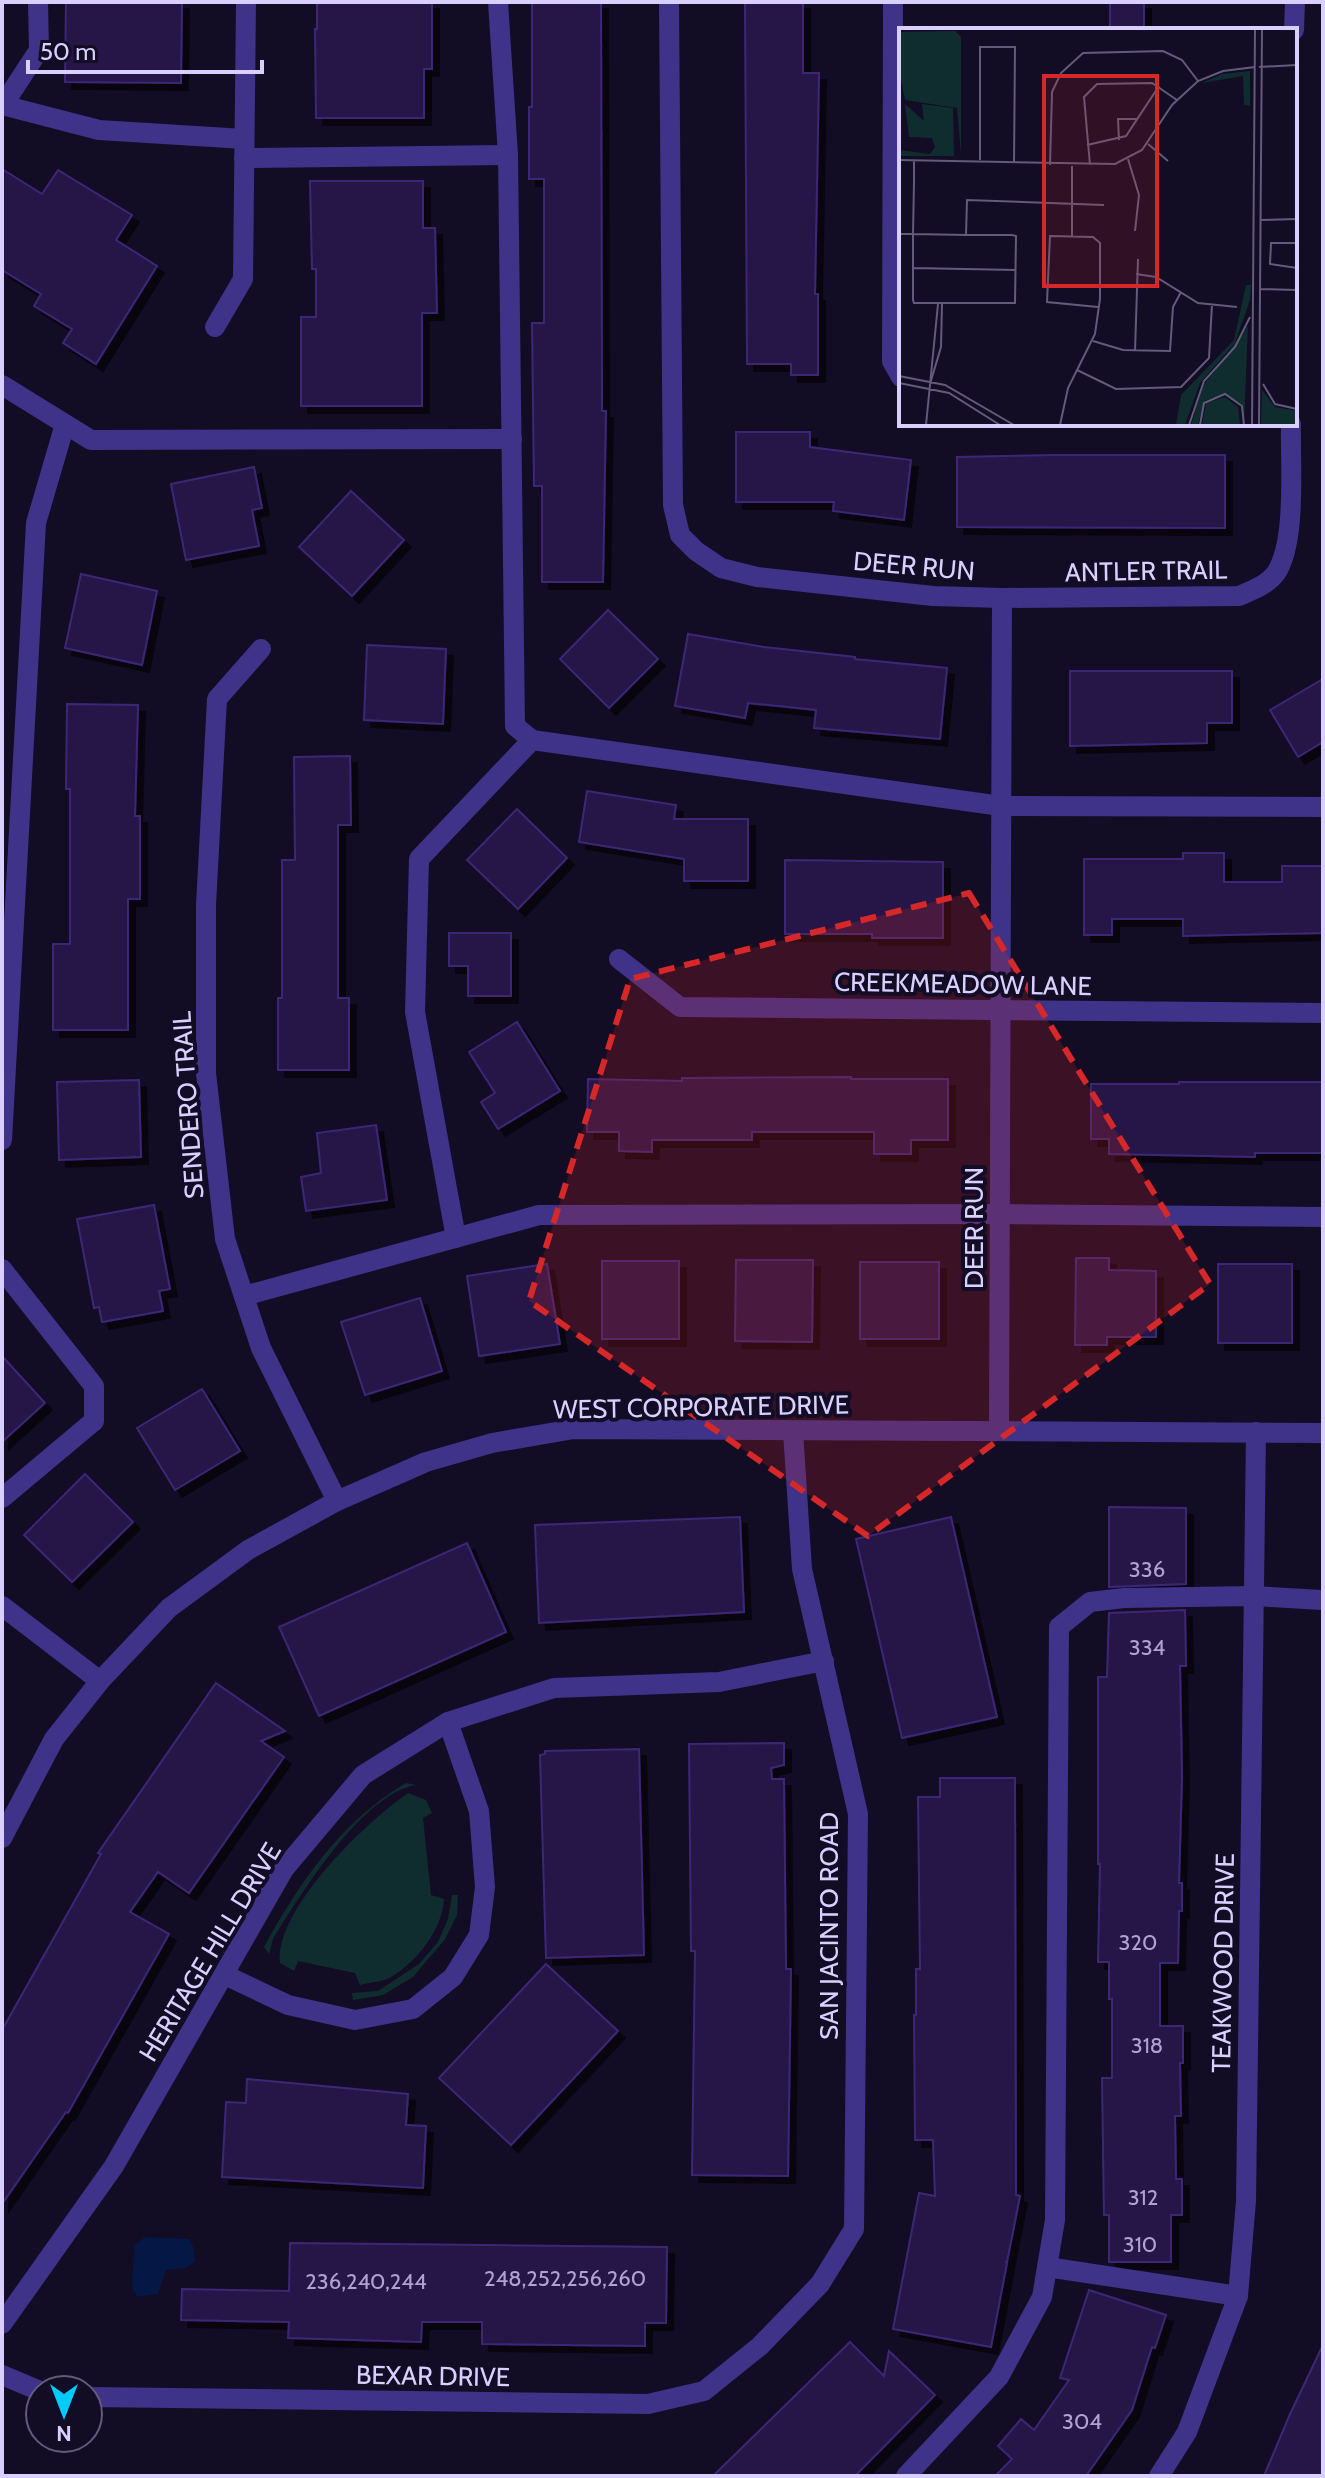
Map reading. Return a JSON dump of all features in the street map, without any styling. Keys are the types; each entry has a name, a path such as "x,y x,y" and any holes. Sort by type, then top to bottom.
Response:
{"street":[{"path":"38,2 39,50 2,105 99,130 244,149 508,155"},
{"path":"215,327 243,279 246,2"},
{"path":"498,2 508,155 515,726 532,740 1001,806 1323,807"},
{"name":"DEER RUN","path":"669,2 673,505 680,535 696,551 721,568 757,577 933,596 1002,598 999,1431"},
{"path":"893,2 892,361 899,373"},
{"path":"1294,28 1295,2"},
{"path":"2,385 91,440 512,439"},
{"path":"2,1140 36,523 65,424"},
{"name":"ANTLER TRAIL","path":"1002,598 1239,596 1261,587 1275,575 1286,554 1291,426"},
{"name":"SENDERO TRAIL","path":"261,649 217,699 206,905 206,1073 225,1239 261,1348 337,1501"},
{"path":"456,1238 415,1012 419,859 532,740"},
{"name":"CREEKMEADOW LANE","path":"619,959 680,1007 1323,1013"},
{"path":"244,1296 539,1215 1323,1217"},
{"path":"2,1269 94,1386 94,1421 2,1498"},
{"name":"WEST CORPORATE DRIVE","path":"2,1838 54,1739 100,1681 169,1608 248,1550 337,1501 426,1462 492,1443 574,1429 1323,1433"},
{"name":"SAN JACINTO ROAD","path":"760,2346 820,2284 854,2229 858,1814 802,1569 793,1431"},
{"name":"TEAKWOOD DRIVE","path":"1159,2476 1187,2432 1238,2296 1246,2201 1256,1432"},
{"path":"906,2476 999,2377 1042,2297 1055,2220 1059,1627 1090,1602 1124,1598 1253,1596 1323,1600"},
{"path":"2,1606 100,1681"},
{"name":"HERITAGE HILL DRIVE","path":"2,2324 114,2166 284,1869 363,1775 448,1722 554,1688 719,1682 824,1661"},
{"path":"225,1975 288,2005 355,2020 413,2009 453,1977 479,1935 485,1887 479,1811 448,1722"},
{"path":"1047,2267 1238,2296"},
{"name":"BEXAR DRIVE","path":"104,2397 648,2404 704,2391 760,2346"},
{"path":"2,2375 24,2384"}],"highlighted area":[{"path":"969,893 1210,1284 868,1536 529,1301 630,979"}],"green space":[{"path":"406,1783 416,1785 396,1792 375,1807 335,1848 273,1939 269,1954 264,1947 292,1899 324,1855 361,1816"},
{"path":"408,1793 426,1800 432,1813 423,1818 431,1895 444,1899 439,1921 427,1943 401,1971 380,1981 360,1985 355,1973 298,1961 294,1971 280,1963 282,1941 307,1893 347,1846"},
{"path":"452,1895 458,1895 457,1915 445,1939 413,1977 383,1995 353,2000 352,1993 378,1991 419,1964 438,1942 448,1919"}],"water":[{"path":"145,2237 189,2239 195,2262 185,2268 166,2270 158,2294 138,2297 132,2288 134,2246"}],"building":[{"path":"66,2 182,2 181,83 65,82"},
{"path":"317,2 432,2 432,69 424,69 424,118 316,118"},
{"path":"532,2 601,2 602,411 606,411 603,582 542,582 542,486 534,486 532,323 544,323 544,179 529,179"},
{"path":"745,2 803,2 803,73 819,73 815,294 818,294 818,375 791,375 791,364 747,364"},
{"path":"1110,2 1144,2 1144,28 1110,28"},
{"path":"2,169 42,194 58,170 132,215 116,240 157,266 96,364 63,343 72,329 34,306 41,294 2,270"},
{"path":"310,181 423,181 423,228 435,228 437,313 422,313 422,406 301,406 301,317 316,317"},
{"path":"736,432 810,432 810,447 911,460 904,520 833,511 834,502 736,502"},
{"path":"1225,455 1225,528 957,527 957,457"},
{"path":"254,467 262,508 252,510 259,546 186,560 171,484"},
{"path":"351,491 404,540 352,596 299,547"},
{"path":"81,574 157,591 142,665 65,648"},
{"path":"608,610 658,659 609,708 560,659"},
{"path":"688,634 855,659 947,668 940,739 814,728 816,710 748,703 745,718 675,706"},
{"path":"367,645 446,649 443,724 364,720"},
{"path":"1070,671 1232,671 1232,723 1207,723 1207,743 1070,746"},
{"path":"1323,679 1323,742 1298,757 1270,710"},
{"path":"67,704 138,705 135,816 140,816 140,899 128,899 128,1030 53,1030 53,944 70,944"},
{"path":"350,756 351,825 338,825 338,998 349,998 349,1070 278,1070 278,998 282,998 282,860 295,860 294,757"},
{"path":"587,791 676,805 674,819 748,819 748,881 684,881 684,859 579,842"},
{"path":"517,809 567,858 518,909 467,860"},
{"path":"1183,853 1224,853 1224,882 1282,882 1282,866 1323,866 1323,933 1183,936 1183,919 1112,919 1112,935 1084,935 1084,859 1183,859"},
{"path":"785,860 943,862 943,938 785,934"},
{"path":"449,933 511,933 511,996 468,996 468,966 449,966"},
{"path":"517,1022 560,1091 498,1129 481,1102 495,1093 469,1052"},
{"path":"682,1078 948,1079 948,1140 911,1140 911,1154 874,1154 874,1132 752,1132 752,1140 652,1140 652,1152 619,1151 619,1132 587,1132 588,1079 682,1081"},
{"path":"139,1080 141,1157 59,1160 57,1082"},
{"path":"1323,1082 1323,1153 1255,1153 1255,1157 1109,1154 1109,1139 1091,1139 1091,1084"},
{"path":"376,1125 387,1200 306,1211 301,1177 321,1173 317,1133"},
{"path":"154,1205 170,1289 159,1291 163,1311 102,1322 99,1307 94,1308 77,1219"},
{"path":"1076,1258 1109,1258 1109,1270 1156,1271 1156,1337 1107,1337 1107,1345 1075,1345"},
{"path":"736,1260 813,1260 812,1342 735,1341"},
{"path":"602,1261 679,1261 679,1339 602,1339"},
{"path":"860,1262 939,1262 939,1339 860,1339"},
{"path":"547,1264 560,1344 479,1356 467,1276"},
{"path":"1218,1264 1292,1264 1292,1343 1218,1343"},
{"path":"420,1298 442,1371 365,1395 341,1322"},
{"path":"2,1356 45,1403 2,1442"},
{"path":"202,1389 240,1451 175,1490 137,1428"},
{"path":"85,1474 133,1522 72,1582 24,1535"},
{"path":"1109,1507 1186,1508 1186,1584 1109,1587"},
{"path":"740,1517 744,1612 539,1623 535,1525"},
{"path":"951,1517 997,1717 902,1738 856,1539"},
{"path":"467,1543 506,1632 319,1716 279,1627"},
{"path":"1185,1610 1186,1666 1180,1666 1182,1777 1179,1883 1182,1883 1182,1911 1179,1911 1178,1963 1160,1963 1160,2026 1183,2026 1181,2116 1175,2116 1176,2179 1182,2179 1182,2215 1171,2215 1171,2262 1109,2262 1109,2215 1104,2215 1102,2078 1112,2078 1112,1999 1109,1999 1109,1962 1098,1962 1098,1677 1107,1677 1109,1613"},
{"path":"216,1683 285,1731 261,1741 284,1757 189,1893 158,1872 130,1912 169,1934 68,2113 2,2204 2,2030 101,1854 98,1853"},
{"path":"784,1743 784,1765 771,1768 772,1779 784,1779 786,1969 791,1969 788,2176 692,2175 695,1951 691,1951 689,1744"},
{"path":"639,1749 644,1955 546,1958 540,1755 545,1751"},
{"path":"940,1778 1015,1778 1016,2195 1020,2196 991,2347 893,2329 919,2193 935,2196 933,2140 915,2140 914,2015 916,1969 920,1969 918,1797 940,1797"},
{"path":"546,1964 618,2031 511,2145 439,2078"},
{"path":"247,2079 408,2094 406,2125 426,2126 423,2188 222,2177 226,2102 246,2103"},
{"path":"290,2243 667,2247 666,2323 645,2323 645,2346 482,2344 482,2322 422,2322 421,2342 288,2338 289,2322 181,2320 182,2289 289,2291"},
{"path":"1089,2290 1166,2315 1132,2410 1086,2476 995,2476 1012,2459 998,2446 1021,2419 1034,2430 1069,2380 1060,2378"},
{"path":"850,2342 884,2376 889,2351 935,2395 855,2476 713,2476"},
{"path":"1323,2345 1323,2476 1264,2476 1290,2414"}]}
